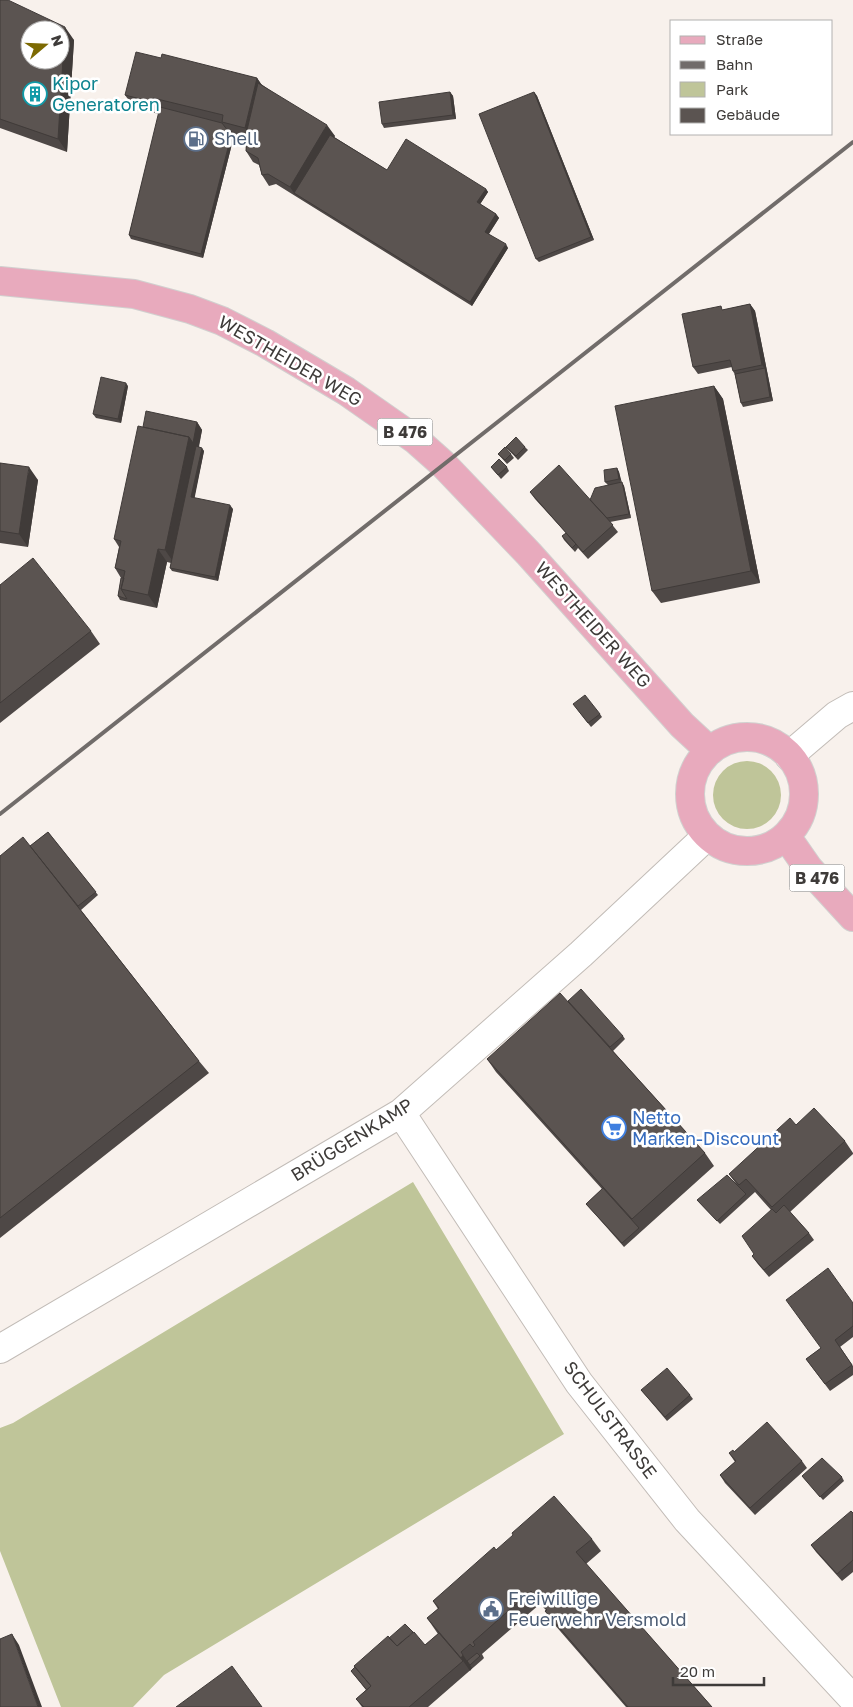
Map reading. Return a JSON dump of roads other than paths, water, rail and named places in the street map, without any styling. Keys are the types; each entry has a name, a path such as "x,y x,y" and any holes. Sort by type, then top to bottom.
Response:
{"main road":[{"name":"WESTHEIDER WEG","path":"0,281 134,294 190,309 222,321 265,343 374,409 416,440 443,464 529,554 682,725 709,750"},
{"path":"742,737 759,738 776,744 790,756 798,768 803,782 804,797 802,812 786,836 771,846 755,851 738,851 721,846 707,836 695,820 690,802 690,783 697,765 709,750 724,741 742,737"},
{"name":"B 476","path":"786,836 809,869 853,917"}],"street":[{"path":"790,756 837,715 853,706"},
{"name":"BRÜGGENKAMP","path":"0,1349 401,1113 581,954 707,836"},
{"name":"SCHULSTRASSE","path":"401,1113 579,1383 687,1520 853,1700"}],"railway":[{"path":"0,814 853,142"}],"place":[{"name":"Kipor Generatoren","path":"35,94"},
{"name":"Shell","path":"196,139"},
{"name":"Netto Marken-Discount","path":"614,1128"},
{"name":"Freiwillige Feuerwehr Versmold","path":"491,1609"}]}
